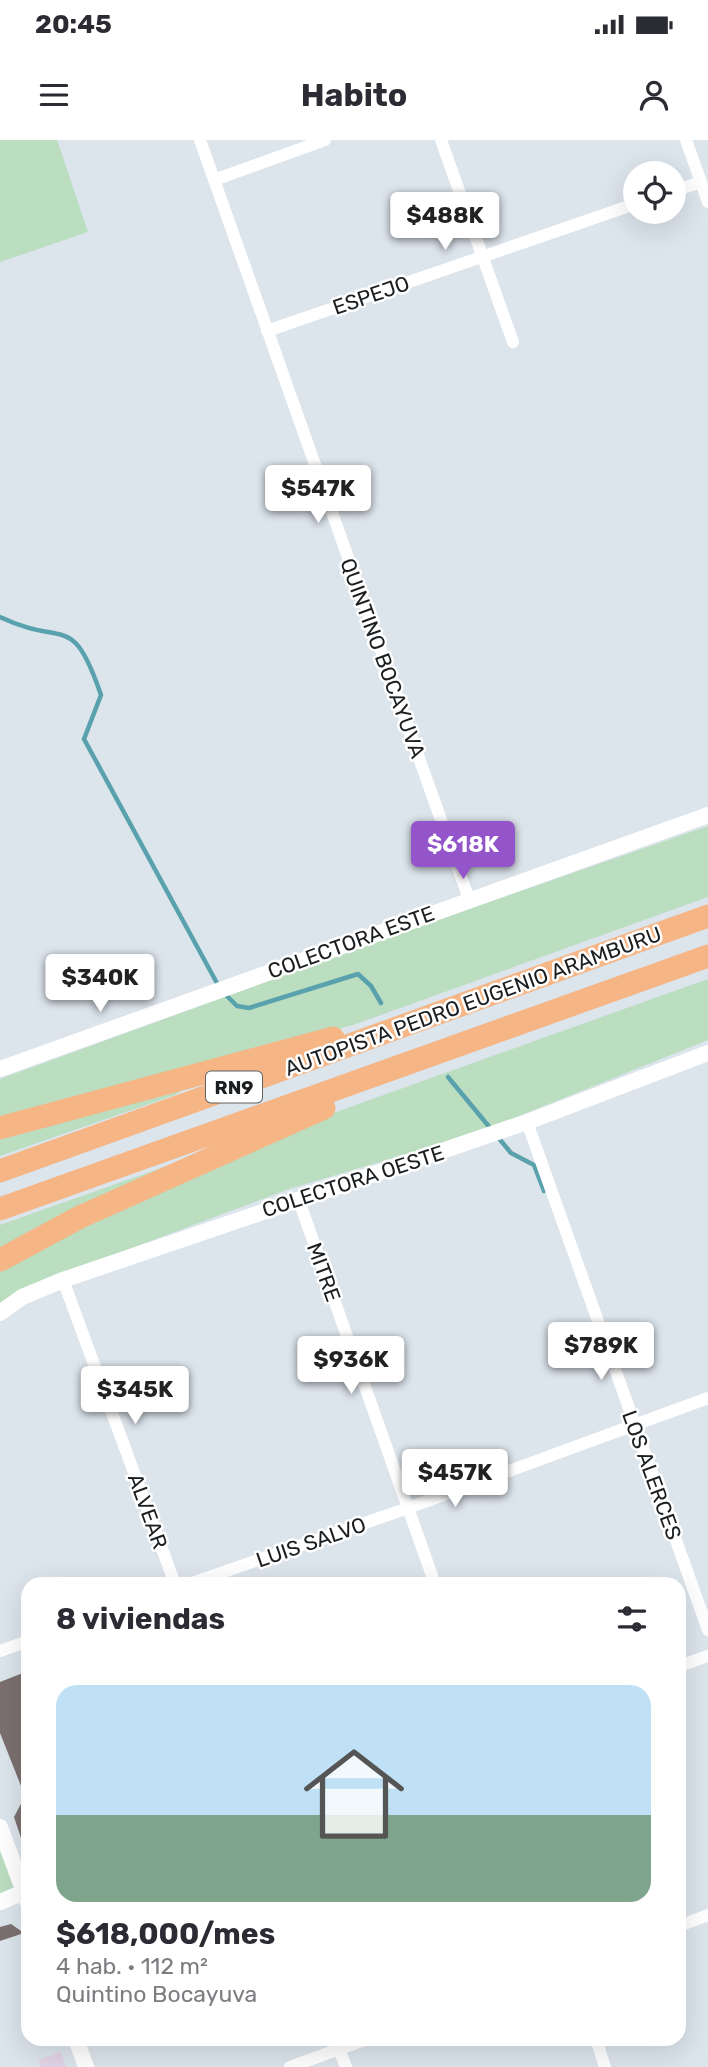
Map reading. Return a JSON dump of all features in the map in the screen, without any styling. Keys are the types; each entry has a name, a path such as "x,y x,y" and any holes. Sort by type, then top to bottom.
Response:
{"highway":[{"name":"AUTOPISTA PEDRO EUGENIO ARAMBURU","path":"0,1171 708,915"},
{"name":"AUTOPISTA PEDRO EUGENIO ARAMBURU","path":"0,1209 708,956"},
{"path":"0,1128 469,1003"},
{"path":"0,1260 112,1203 467,1042"}],"street":[{"name":"QUINTINO BOCAYUVA","path":"200,140 469,899"},
{"path":"214,180 325,140"},
{"path":"441,140 513,342"},
{"path":"686,140 708,202"},
{"path":"686,187 701,182"},
{"name":"ESPEJO","path":"267,331 623,208"},
{"name":"COLECTORA ESTE","path":"0,1069 708,815"},
{"name":"COLECTORA OESTE","path":"0,1313 22,1297 63,1280 298,1198 508,1129 708,1053"},
{"name":"LOS ALERCES","path":"527,1122 708,1630"},
{"name":"MITRE","path":"298,1198 433,1577"},
{"name":"ALVEAR","path":"63,1280 172,1577"},
{"name":"LUIS SALVO","path":"209,1577 408,1508 708,1398"},
{"path":"0,1651 21,1644"},
{"path":"686,1664 708,1656"},
{"path":"0,1827 21,1880"},
{"path":"0,1902 21,1897"},
{"path":"686,1923 708,1915"},
{"path":"78,2046 86,2067"},
{"path":"290,2067 333,2046"},
{"path":"338,2046 346,2067"},
{"path":"598,2046 605,2067"}],"shaded area":[{"path":"61,2052 66,2067 41,2067 38,2060"}],"green space":[{"path":"0,140 57,140 88,232 0,262"},
{"path":"708,826 708,897 353,1025 0,1117 0,1079 386,938"},
{"path":"708,979 708,1040 477,1133 289,1189 28,1287 0,1303 0,1265 311,1121"},
{"path":"198,1080 175,1095 0,1156 0,1134"},
{"path":"212,1150 0,1247 0,1225"},
{"path":"0,1849 16,1893 0,1898"}],"building":[{"path":"21,1674 21,1786 0,1733 0,1682"},
{"path":"21,1804 21,1838 14,1817"},
{"path":"11,1924 21,1931 21,1934 0,1941 0,1927"}],"waterway":[{"path":"0,617 22,626 64,636 82,651 101,695 84,739 218,985"},
{"path":"223,992 237,1006 249,1008 358,974 371,986 381,1003"},
{"path":"448,1077 491,1129"},
{"path":"497,1136 511,1153 534,1165 544,1191"}]}
